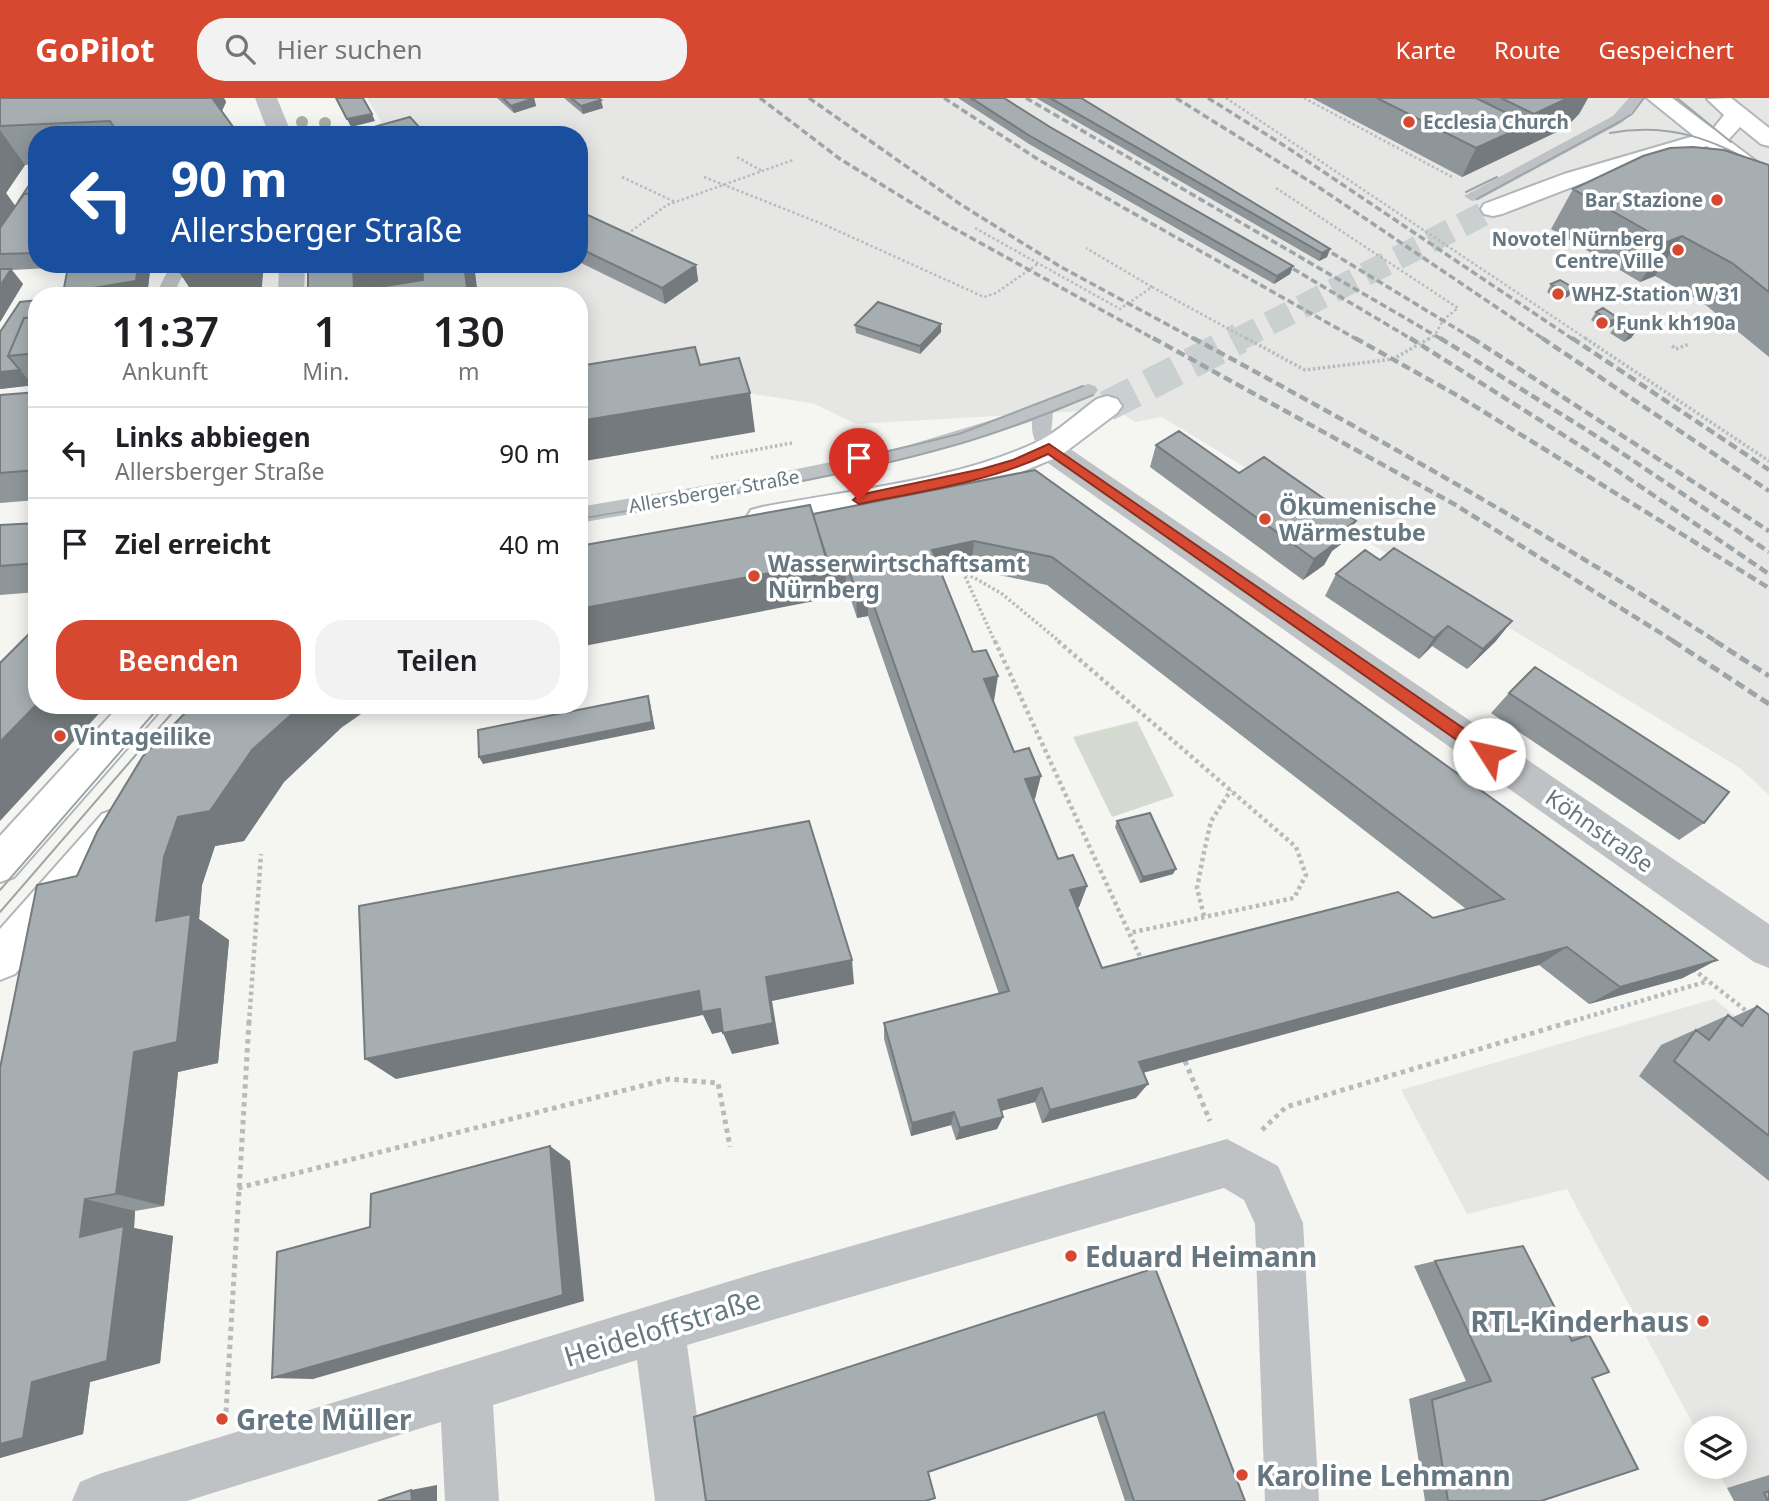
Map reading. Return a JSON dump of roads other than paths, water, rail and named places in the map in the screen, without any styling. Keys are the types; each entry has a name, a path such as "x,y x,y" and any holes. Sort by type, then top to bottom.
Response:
{"main road":[{"path":"1658,98 1769,182"},
{"path":"1717,98 1769,139"},
{"path":"1493,209 1572,179 1710,138 1727,129 1736,113"},
{"name":"Allersberger Straße","path":"740,522 957,480 1018,463 1049,449 1097,398"},
{"path":"0,864 135,714"},
{"path":"0,960 136,802"}],"street":[{"path":"267,98 278,126"},
{"name":"Köhnstraße","path":"1049,449 1769,948"},
{"name":"Heideloffstraße","path":"99,1501 760,1297 1227,1163 1261,1183 1279,1223 1292,1501"},
{"path":"659,1328 682,1501"},
{"path":"466,1388 472,1501"}],"lane":[{"path":"1472,196 1618,119 1637,98"},
{"path":"168,287 174,274 179,273"},
{"name":"Allersberger Straße","path":"588,513 853,465 992,430 1043,410 1097,398"},
{"path":"1043,410 1041,433 1049,449"}],"tunnel":[{"path":"1237,340 1493,209"},
{"path":"1107,406 1240,338"}],"tram line":[{"path":"1477,199 1619,122 1632,114 1644,98"},
{"path":"1677,98 1731,142"},
{"path":"1610,133 1652,130 1690,136 1727,149 1764,169"},
{"path":"1466,192 1497,177"},
{"path":"860,458 959,434 1083,386"},
{"path":"588,517 775,486 873,466 985,436 1093,395"},
{"path":"0,890 153,714"},
{"path":"0,912 171,714"}],"railway":[{"path":"760,98 840,159 946,224 1156,340"},
{"path":"809,98 960,204 1061,267 1196,340"},
{"path":"944,98 1039,160 1358,340"},
{"path":"1026,98 1443,340"},
{"path":"1176,98 1314,184 1545,340"},
{"path":"1208,98 1288,148 1574,340"},
{"path":"1314,242 1475,340"},
{"path":"1275,258 1413,340"},
{"path":"1153,338 1454,504 1675,642"},
{"path":"1193,338 1458,485 1717,642"},
{"path":"1355,338 1460,397 1769,588"},
{"path":"1410,338 1587,450 1769,574"},
{"path":"1440,338 1604,441 1769,552"},
{"path":"1472,338 1769,531"},
{"path":"1542,338 1769,491"},
{"path":"1572,338 1769,470"},
{"path":"1673,641 1769,704"},
{"path":"1715,641 1769,676"}],"place":[{"name":"Ecclesia Church","path":"1409,122"},
{"name":"Bar Stazione","path":"1717,200"},
{"name":"Novotel Nürnberg Centre Ville","path":"1678,250"},
{"name":"WHZ-Station W 31","path":"1558,294"},
{"name":"Funk kh190a","path":"1602,323"},
{"name":"Ökumenische Wärmestube","path":"1265,519"},
{"name":"Wasserwirtschaftsamt Nürnberg","path":"754,576"},
{"name":"Vintageilike","path":"60,736"},
{"name":"Eduard Heimann","path":"1071,1256"},
{"name":"RTL-Kinderhaus","path":"1703,1321"},
{"name":"Grete Müller","path":"222,1419"},
{"name":"Karoline Lehmann","path":"1242,1475"}]}
